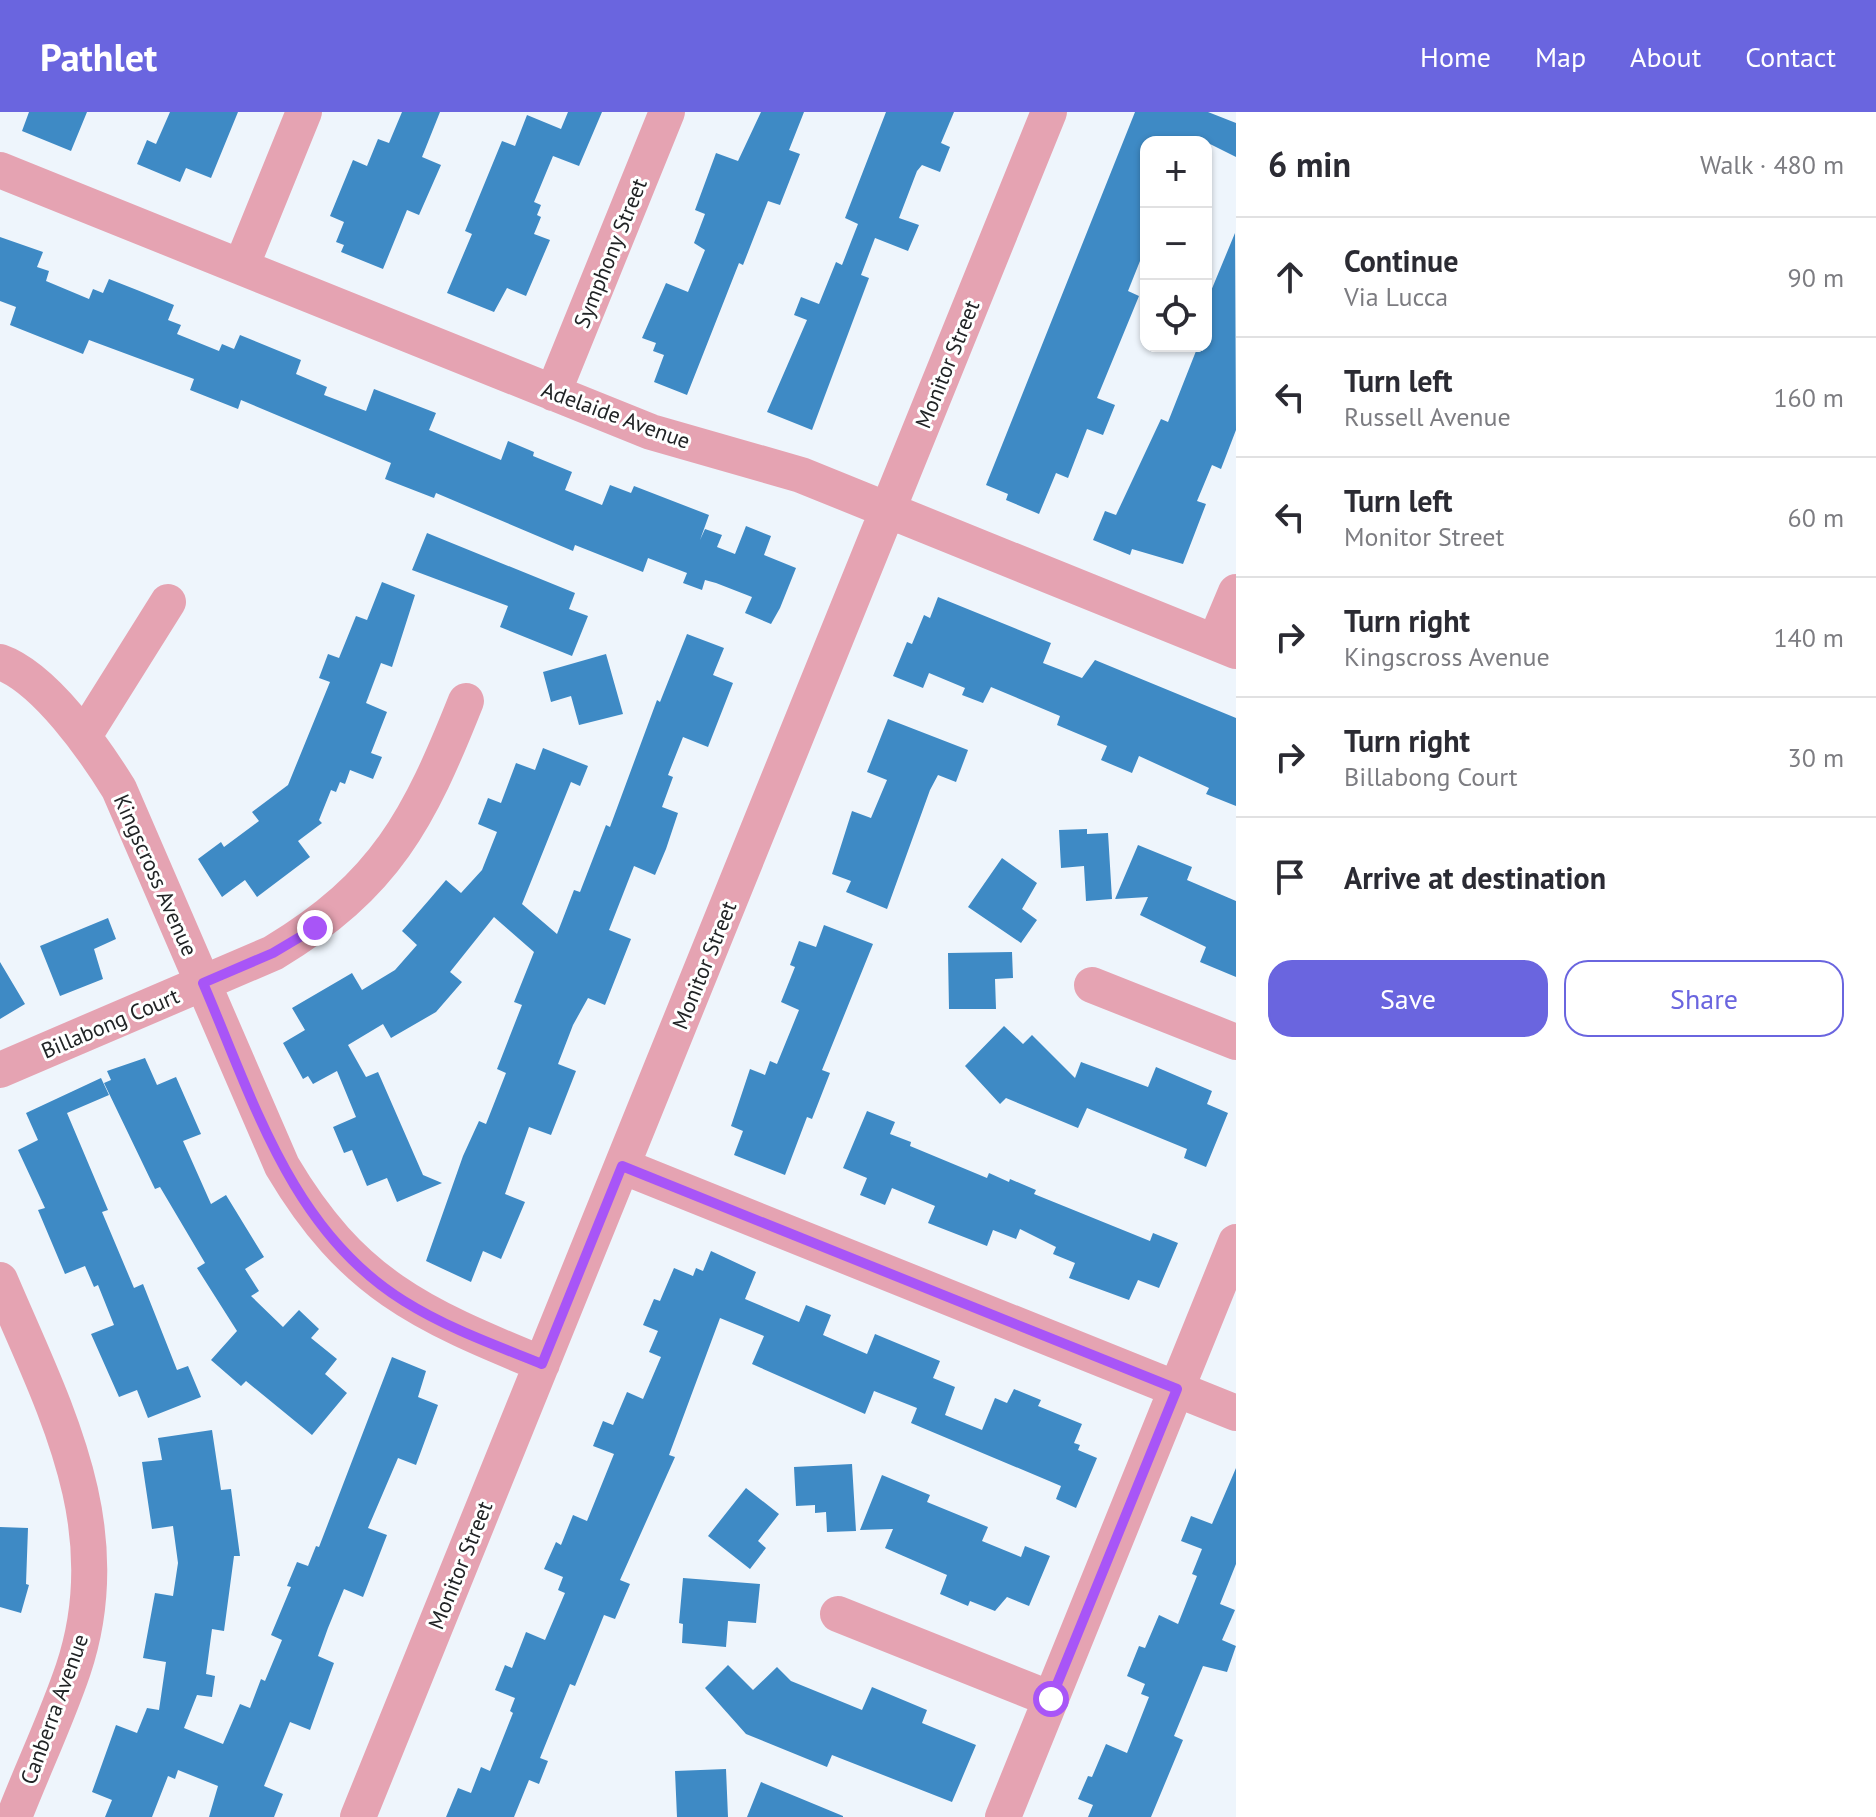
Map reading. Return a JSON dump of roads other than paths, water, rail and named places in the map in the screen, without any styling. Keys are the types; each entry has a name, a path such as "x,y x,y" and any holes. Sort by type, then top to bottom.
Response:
{"street":[{"path":"241,267 304,112"},
{"name":"Symphony Street","path":"553,393 667,112"},
{"name":"Monitor Street","path":"358,1817 1049,112"},
{"name":"Adelaide Avenue","path":"0,170 651,432 801,475 1226,647"},
{"path":"1226,647 1236,592"},
{"path":"84,736 168,602"},
{"name":"Kingscross Avenue","path":"0,662 44,695 84,736 119,789 282,1166 307,1208 337,1245 402,1300 445,1324 542,1364"},
{"name":"Billabong Court","path":"0,1070 273,953 315,928 377,870 413,822 466,701"},
{"path":"1092,985 1236,1042"},
{"path":"622,1166 1236,1413"},
{"path":"1003,1817 1236,1242"},
{"name":"Canberra Avenue","path":"0,1280 69,1442 82,1489 89,1545 85,1621 73,1668 14,1817"},
{"path":"838,1614 1051,1699"}]}
